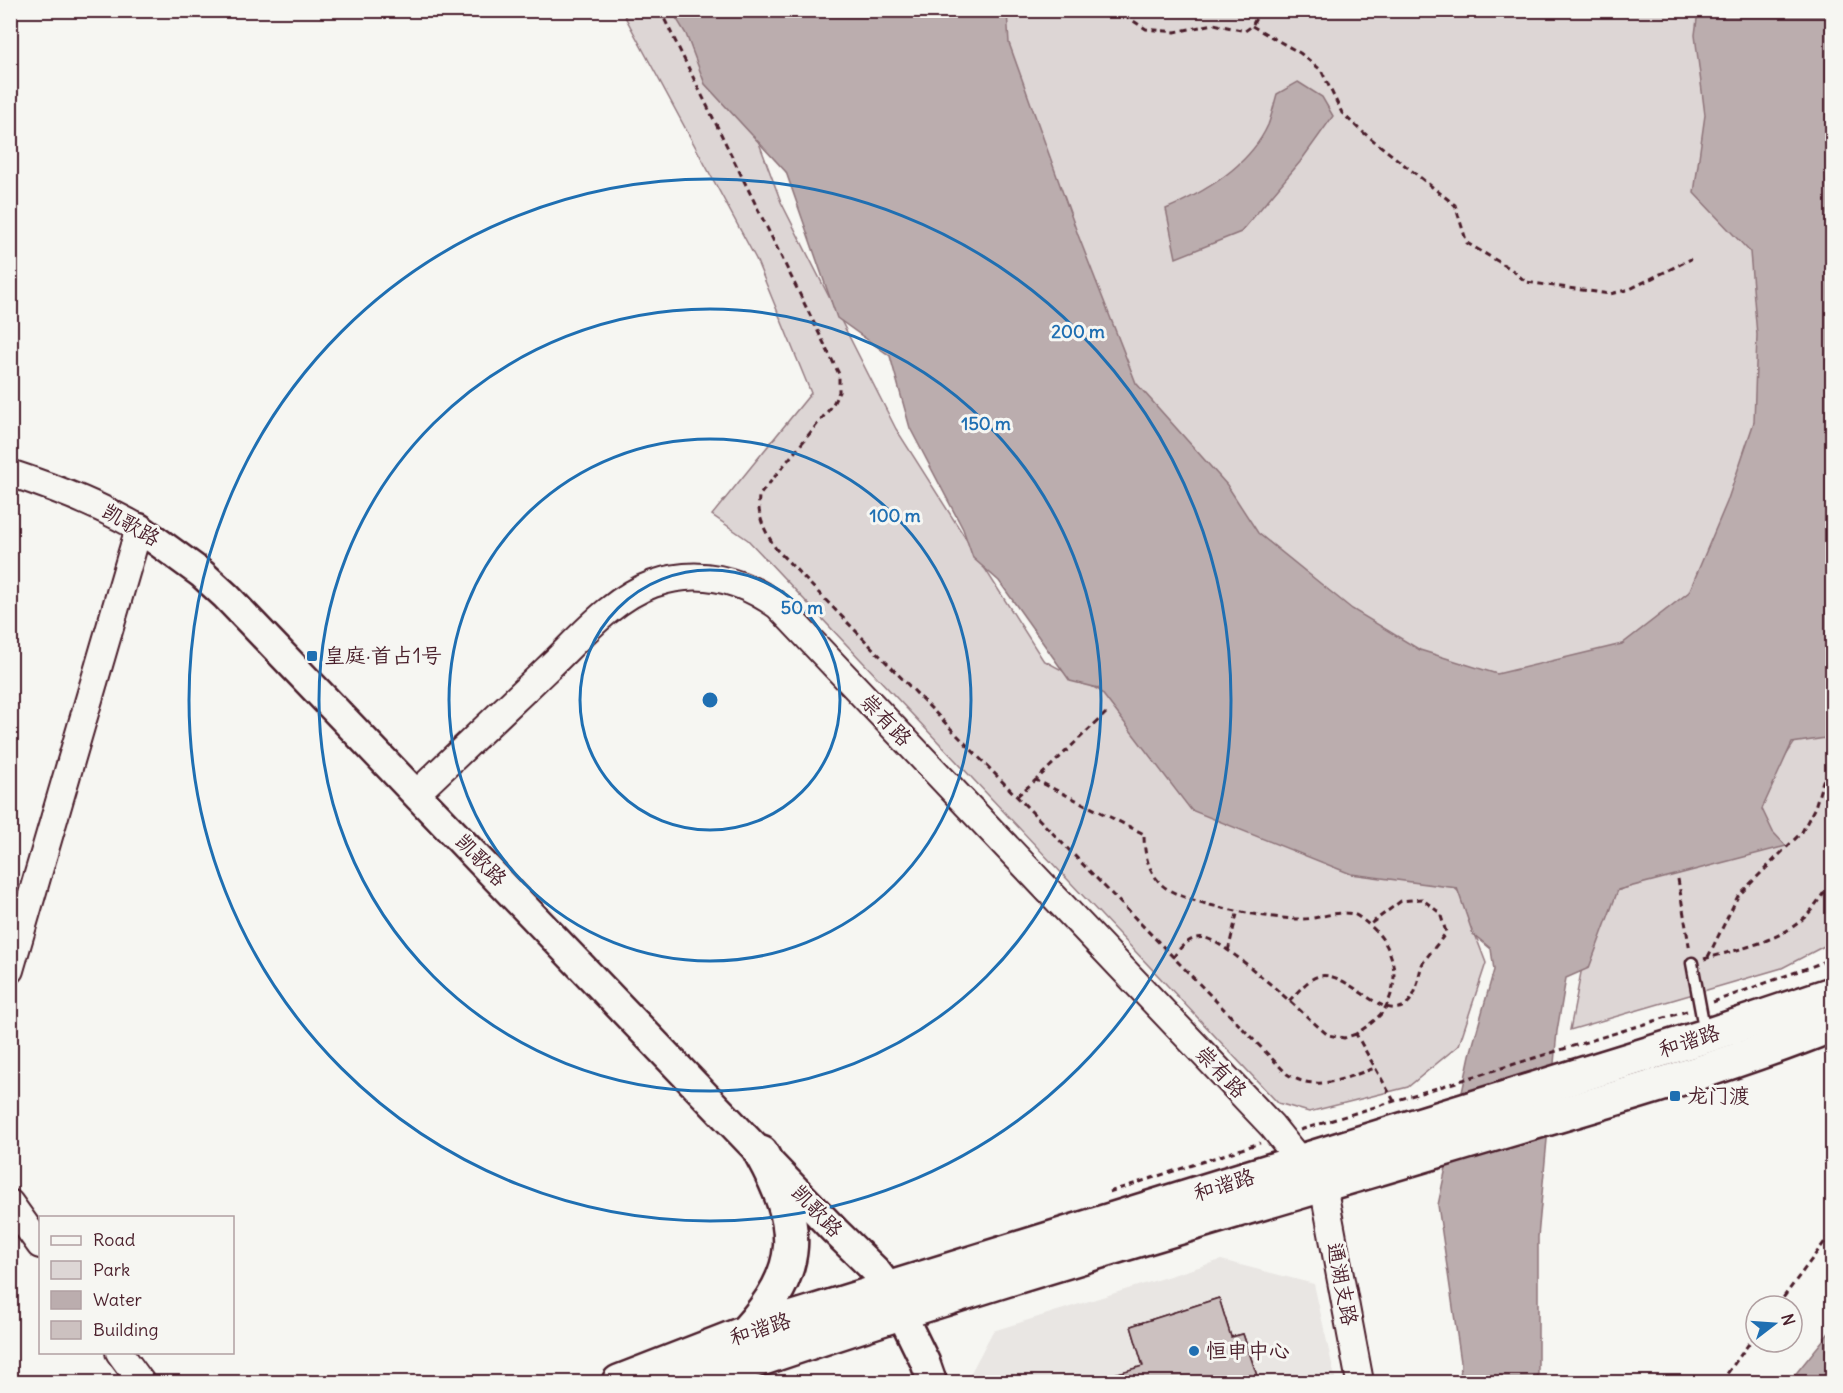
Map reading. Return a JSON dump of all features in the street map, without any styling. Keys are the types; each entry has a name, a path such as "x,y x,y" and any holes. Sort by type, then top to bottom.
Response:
{"main road":[{"name":"凯歌路","path":"139,528 202,574 226,596 875,1270 894,1300 925,1362 932,1383"},
{"name":"和谐路","path":"694,1383 894,1300 1290,1149 1428,1121 1706,1036 1833,994"},
{"name":"和谐路","path":"619,1383 641,1371 745,1334 894,1300 1329,1183 1554,1116 1772,1047 1833,1025"},
{"path":"745,1334 772,1300 781,1284 791,1254 789,1214 761,1153"},
{"name":"凯歌路","path":"894,1300 914,1383"}],"street":[{"name":"凯歌路","path":"10,473 70,494 139,528"},
{"path":"10,970 139,528"},
{"name":"崇有路","path":"417,793 588,630 629,597 652,585 676,579 719,578 738,583 758,592 778,606 1290,1149"},
{"name":"通湖支路","path":"1329,1183 1360,1383"},
{"path":"10,1203 39,1244"},
{"path":"120,1354 141,1383"}],"lane":[{"path":"1692,963 1706,1036"}],"path":[{"path":"660,10 839,374 839,392 832,406 759,496 758,513 765,531 777,549 1264,1052 1301,1083 1317,1084 1375,1068"},
{"path":"1116,10 1146,29 1175,32 1214,24 1245,31 1252,26 1260,10"},
{"path":"1252,26 1300,53 1321,70 1342,113 1455,205 1467,243 1511,269 1526,282 1610,294 1630,289 1691,259"},
{"path":"1017,796 1106,713"},
{"path":"1708,958 1738,896 1802,832 1815,807 1822,781 1833,769"},
{"path":"1036,780 1144,834 1144,849 1149,869 1163,885 1182,898 1238,910 1304,919 1330,914 1354,914 1382,935 1392,953 1391,992 1385,1005 1372,1022 1356,1034 1344,1038 1328,1035 1228,951 1205,938 1191,939 1179,949 1173,958"},
{"path":"1678,879 1692,963 1790,930 1807,915 1833,883"},
{"path":"1289,1001 1313,978 1324,975 1343,981 1365,996 1392,1008 1403,1006 1413,996 1423,963 1437,949 1446,932 1440,913 1422,899 1401,901 1369,925"},
{"path":"1228,951 1238,910"},
{"path":"1356,1034 1394,1101"},
{"path":"1102,1195 1290,1149 1394,1101 1568,1047"},
{"path":"1786,1294 1833,1232"},
{"path":"1721,1383 1744,1351"}],"shaded area":[{"path":"1221,1260 1314,1284 1336,1382 966,1382 993,1331"}],"green space":[{"path":"622,11 710,11 781,202 896,429 1043,660 1435,872 1459,892 1486,963 1459,1045 1408,1087 1309,1112 1278,1103 748,540 712,515 811,393 756,259"},
{"path":"961,11 1734,11 1800,365 1745,586 1526,706 1239,580 1036,267"},
{"path":"1832,718 1832,942 1782,968 1570,1030 1595,899 1722,853 1802,731"}],"water":[{"path":"672,11 1007,11 1009,43 1078,235 1136,383 1227,485 1258,533 1352,609 1420,650 1497,674 1622,644 1689,592 1727,502 1754,422 1757,335 1750,252 1694,193 1705,115 1695,35 1698,11 1832,11 1832,737 1792,743 1762,809 1773,832 1786,846 1618,890 1589,968 1566,978 1557,1031 1538,1237 1538,1382 1460,1382 1461,1362 1438,1205 1470,1055 1494,970 1491,949 1473,934 1457,888 1351,874 1191,810 1098,688 1070,681 999,581 973,558 963,529 910,428 890,356 837,318 786,172 705,84 686,34"},
{"path":"1298,82 1322,97 1333,116 1300,162 1241,232 1176,258 1166,209 1211,185 1238,165 1250,153 1268,125 1277,94"},
{"path":"1832,1329 1832,1382 1789,1382"}],"building":[{"name":"恒申中心","path":"1219,1298 1231,1337 1243,1334 1259,1382 1106,1382 1104,1377 1143,1366 1131,1326"},
{"name":"恒申中心","path":"1219,1298 1231,1337 1243,1334 1259,1382 1106,1382 1104,1377 1143,1366 1131,1326"}],"place":[{"name":"皇庭·首占1号","path":"312,656"},
{"name":"龙门渡","path":"1675,1096"},
{"name":"恒申中心","path":"1194,1351"}]}
